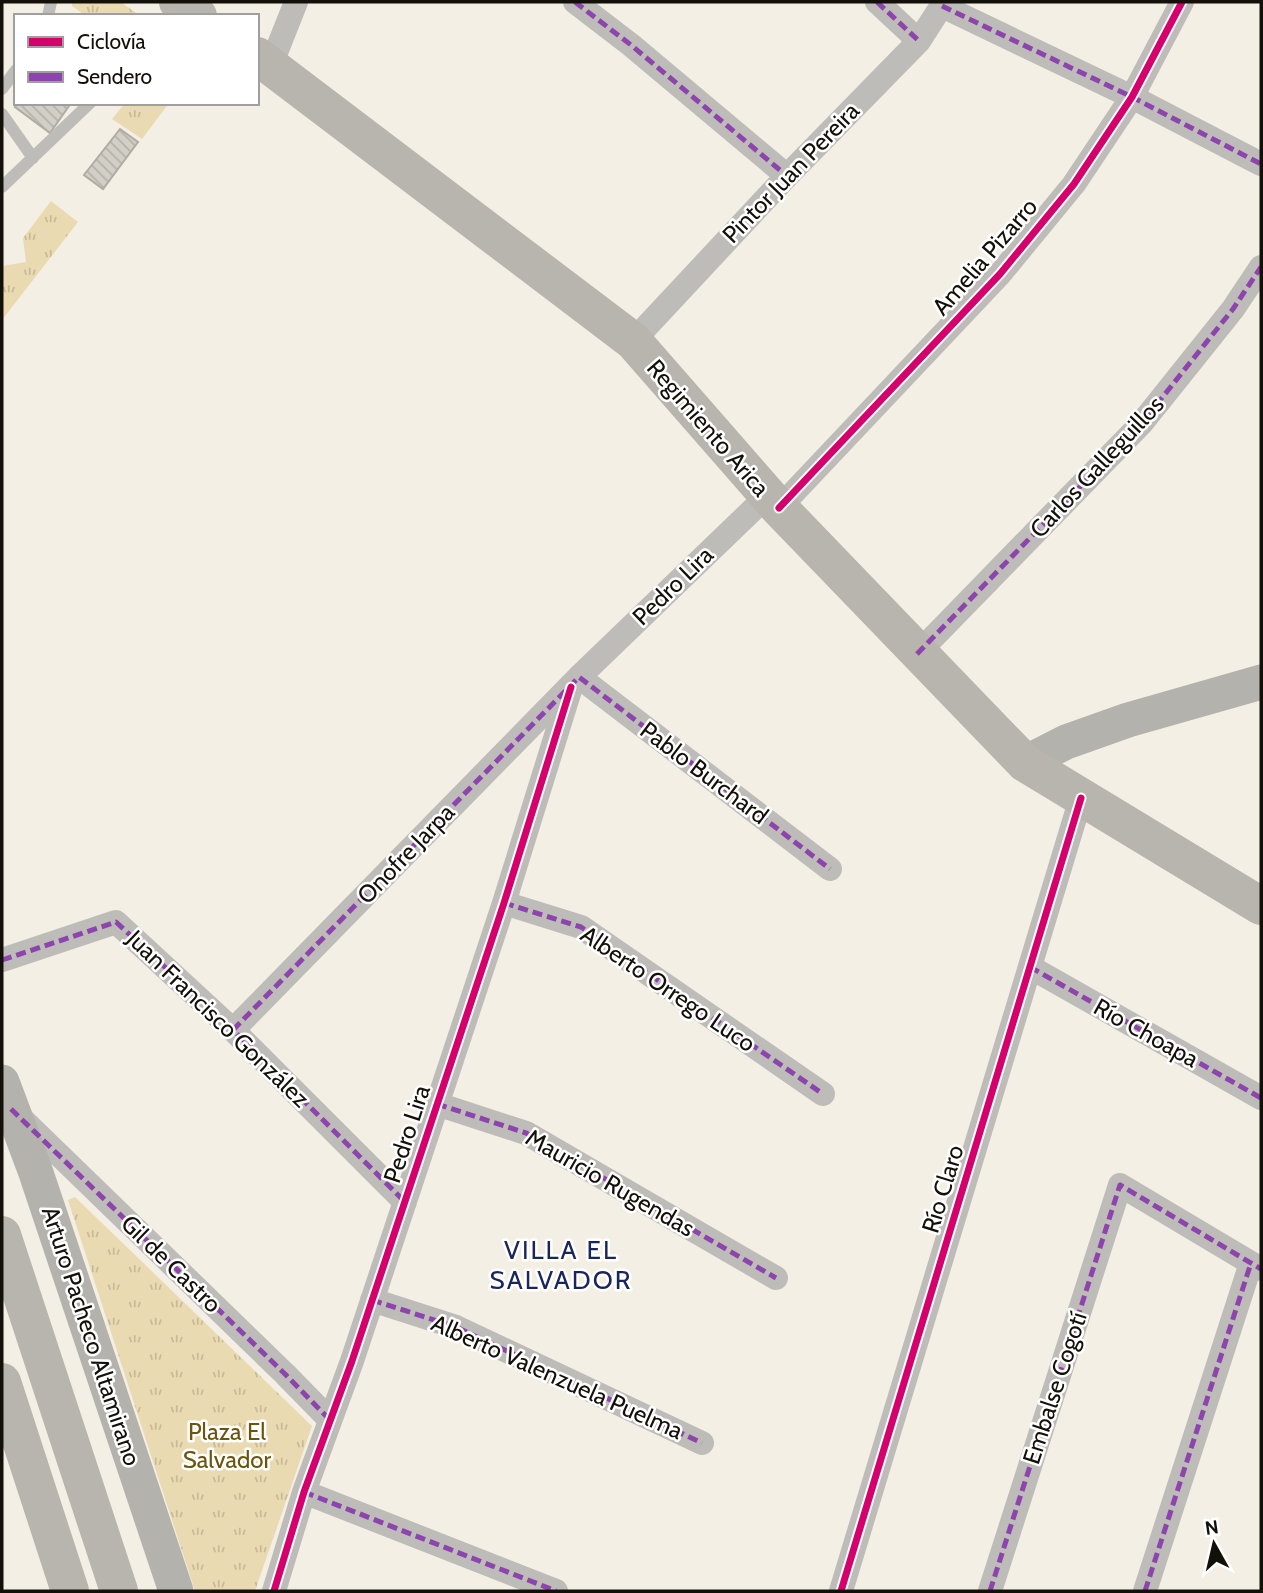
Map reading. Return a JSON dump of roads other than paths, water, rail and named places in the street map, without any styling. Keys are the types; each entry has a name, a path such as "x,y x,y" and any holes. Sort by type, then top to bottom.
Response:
{"main road":[{"name":"Regimiento Arica","path":"262,58 633,341 773,502 1025,763 1261,906"},
{"path":"3,1235 119,1591"},
{"path":"2,1382 70,1591"}],"street":[{"path":"262,58 296,2"},
{"path":"575,2 631,45 787,176"},
{"path":"877,2 919,41"},
{"name":"Amelia Pizarro","path":"773,502 1024,245 1074,184 1132,97 1182,2"},
{"path":"943,4 1261,164"},
{"name":"Pintor Juan Pereira","path":"633,341 787,176 919,41 943,4"},
{"name":"Carlos Galleguillos","path":"917,654 1141,424 1233,309 1261,267"},
{"name":"Pedro Lira","path":"274,1591 304,1492 352,1361 575,682 773,502"},
{"name":"Pablo Burchard","path":"575,682 830,869"},
{"name":"Onofre Jarpa","path":"233,1030 575,682"},
{"path":"1025,763 1066,742 1115,724 1261,682"},
{"name":"Río Claro","path":"841,1591 1082,798"},
{"name":"Alberto Orrego Luco","path":"504,903 581,927 823,1094"},
{"name":"Juan Francisco González","path":"2,960 117,922 233,1030 405,1202"},
{"name":"Río Choapa","path":"1030,967 1261,1098"},
{"name":"Gil de Castro","path":"6,1096 330,1420"},
{"name":"Arturo Pacheco Altamirano","path":"6,1096 35,1170 176,1591"},
{"name":"Mauricio Rugendas","path":"437,1104 526,1133 776,1278"},
{"name":"Embalse Cogotí","path":"990,1591 1120,1185 1256,1266"},
{"path":"1145,1591 1256,1266"},
{"name":"Alberto Valenzuela Puelma","path":"372,1300 456,1327 702,1443"},
{"path":"304,1492 556,1591"}],"lane":[{"path":"2,89 14,73"},
{"path":"2,187 88,105"},
{"path":"2,114 33,158"}],"district":[{"name":"VILLA EL SALVADOR","path":"561,1265"}],"park label":[{"name":"Plaza El Salvador","path":"227,1446"}]}
